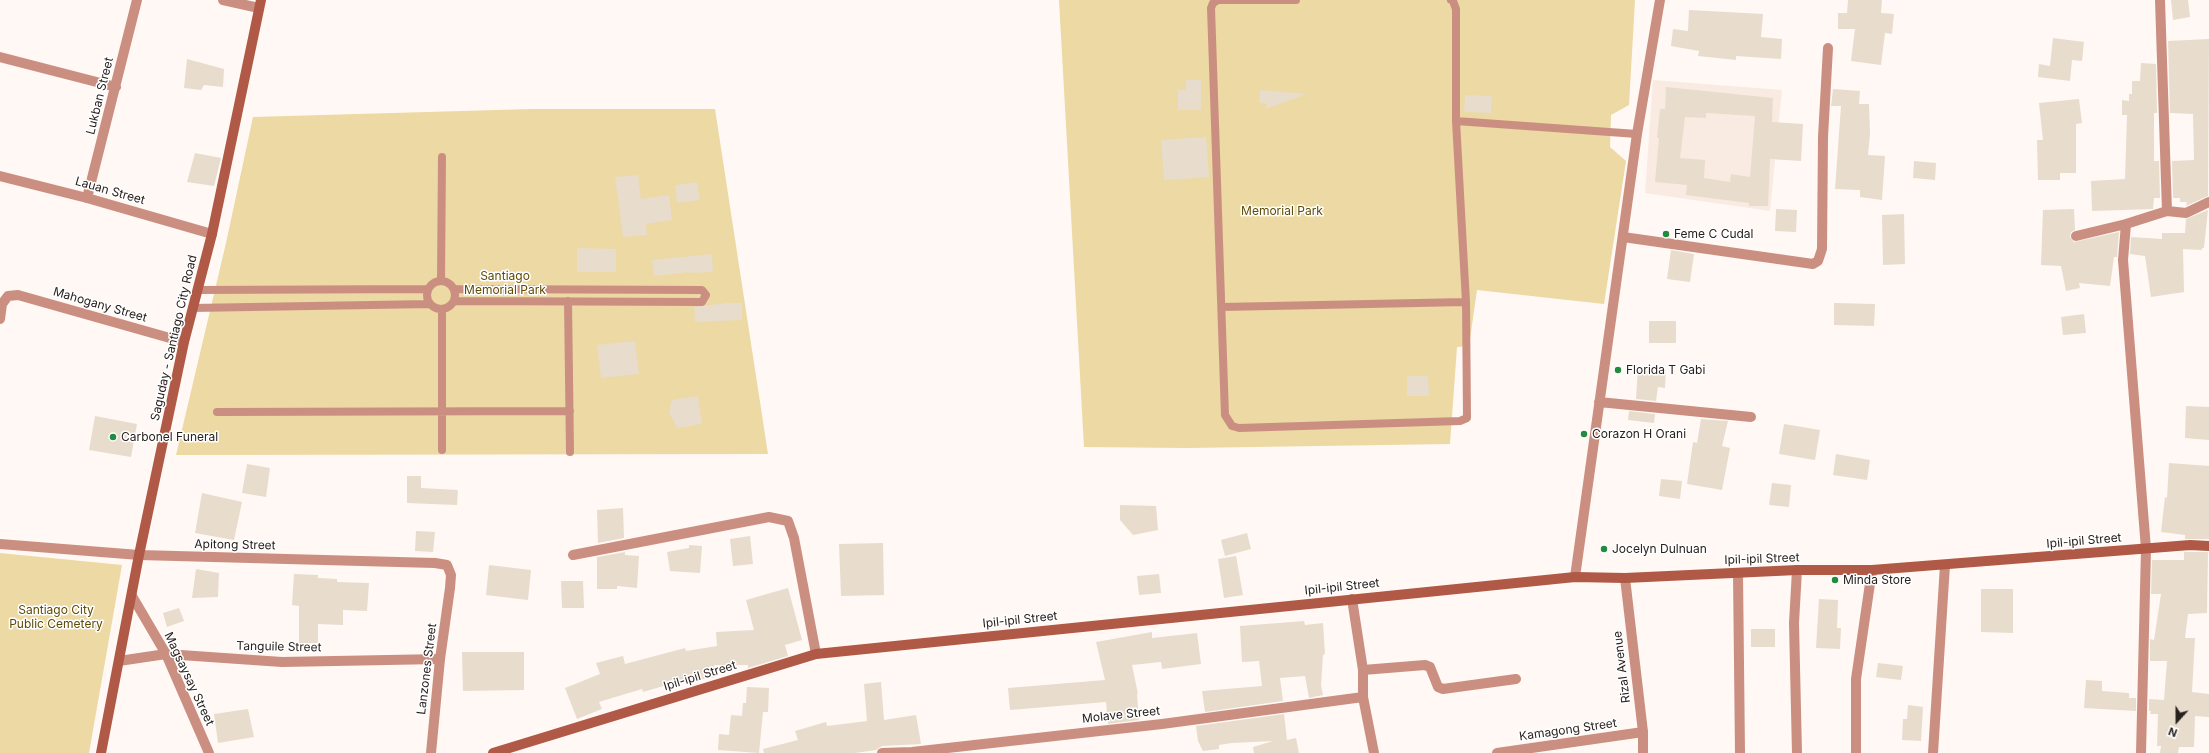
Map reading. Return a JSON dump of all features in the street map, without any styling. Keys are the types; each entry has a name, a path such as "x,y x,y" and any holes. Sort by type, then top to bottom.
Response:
{"main road":[{"name":"Saguday - Santiago City Road","path":"101,753 139,555 184,342 212,234 260,4"},
{"name":"Ipil-ipil Street","path":"493,753 816,654 1352,598 1575,578 1625,578 1797,570 1872,570 2146,549 2209,546"}],"street":[{"name":"Lukban Street","path":"87,198 137,0"},
{"path":"223,0 260,4"},
{"path":"1575,578 1637,134 1660,0"},
{"path":"2160,0 2166,211"},
{"path":"1623,237 1813,264 1818,261 1822,249 1823,137 1828,48"},
{"path":"0,57 116,87"},
{"name":"Lauan Street","path":"0,176 87,198 212,234"},
{"path":"2076,236 2126,224 2166,211 2186,213 2209,202"},
{"path":"2126,224 2123,260 2146,549 2141,753"},
{"name":"Mahogany Street","path":"0,319 2,304 8,296 18,295 184,342"},
{"path":"1599,402 1752,417"},
{"path":"573,555 769,517 788,521 794,538 816,654"},
{"name":"Apitong Street","path":"0,544 139,555 435,563 447,565 451,575 450,588"},
{"path":"1933,753 1945,565"},
{"path":"1797,570 1794,623 1797,753"},
{"path":"1856,753 1856,679 1872,570"},
{"path":"1738,573 1740,753"},
{"name":"Rizal Avenue","path":"1625,578 1643,732 1643,753"},
{"name":"Lanzones Street","path":"431,753 440,659 450,588"},
{"name":"Magsaysay Street","path":"132,596 166,654 208,753"},
{"path":"1352,598 1363,670 1363,697 1374,753"},
{"name":"Tanguile Street","path":"119,661 166,654 282,662 440,659"},
{"path":"1363,670 1425,665 1430,667 1438,687 1443,689 1516,679"},
{"name":"Molave Street","path":"882,753 912,752 1162,724 1363,697"},
{"name":"Kamagong Street","path":"1497,753 1643,732"}],"lane":[{"path":"1296,0 1218,0 1211,8 1225,415 1232,426 1239,428 1464,420 1468,412 1466,302 1456,121 1456,8 1451,0"},
{"path":"1456,121 1637,134"},
{"path":"441,281 442,157"},
{"path":"430,304 427,297 428,289 431,285 441,281 448,282 455,289 702,290 706,295 705,300 702,302 455,301"},
{"path":"198,290 428,289"},
{"path":"442,310 451,306 455,301 455,289"},
{"path":"568,301 570,452"},
{"path":"1222,307 1466,302"},
{"path":"192,308 430,304 442,310"},
{"path":"442,310 442,450"},
{"path":"217,412 570,411"}],"shaded area":[{"path":"1653,80 1782,90 1770,211 1645,193"}],"green space":[{"name":"Memorial Park","path":"1059,0 1635,0 1629,105 1611,115 1610,147 1626,161 1604,304 1477,290 1469,346 1457,347 1450,444 1188,448 1084,447"},
{"name":"Santiago Memorial Park","path":"532,109 715,109 768,454 176,455 226,243 253,117"},
{"name":"Santiago City Public Cemetery","path":"0,553 122,565 89,753 0,753"}],"building":[{"path":"1848,0 1882,0 1881,13 1894,14 1892,34 1885,33 1881,65 1851,61 1855,29 1838,29 1838,13 1847,13"},
{"path":"2171,0 2188,0 2190,17 2173,20"},
{"path":"1689,10 1763,14 1761,37 1782,39 1781,59 1736,56 1736,60 1698,56 1699,51 1671,46 1673,29 1688,31"},
{"path":"2053,38 2084,42 2082,61 2072,60 2070,81 2038,77 2039,64 2050,66"},
{"path":"2209,39 2208,196 2186,206 2187,202 2180,202 2180,198 2173,198 2172,161 2194,160 2193,114 2170,113 2168,41"},
{"path":"187,59 224,69 223,87 204,85 201,90 184,88"},
{"path":"2141,63 2156,64 2157,113 2154,113 2154,161 2159,161 2160,198 2154,198 2153,209 2092,211 2091,181 2125,179 2127,115 2122,115 2122,100 2129,101 2129,94 2132,94 2132,81 2140,81"},
{"path":"1186,80 1201,80 1201,110 1178,110 1178,90 1186,90"},
{"path":"1666,87 1773,98 1772,122 1803,124 1801,161 1770,159 1768,206 1749,206 1749,203 1686,195 1687,185 1655,182 1660,109 1665,109","holes":["1706,113 1755,116 1750,177 1731,174 1730,182 1704,178 1705,160 1680,158 1685,117 1706,118"]},
{"path":"1833,89 1860,91 1859,104 1869,104 1870,134 1868,155 1885,156 1882,200 1860,197 1860,190 1835,189 1841,106 1831,106"},
{"path":"1260,90 1307,94 1266,109 1267,104 1259,103"},
{"path":"1465,95 1492,96 1491,113 1464,112"},
{"path":"2079,99 2082,123 2076,124 2076,173 2060,173 2060,180 2038,180 2037,140 2043,140 2039,103"},
{"path":"1206,137 1209,177 1164,180 1161,140"},
{"path":"195,153 221,158 214,186 187,182"},
{"path":"1914,161 1936,163 1935,180 1913,178"},
{"path":"638,175 641,199 669,195 672,220 646,224 647,235 623,237 615,177"},
{"path":"697,182 700,200 677,203 675,185"},
{"path":"1776,209 1797,210 1796,232 1775,231"},
{"path":"2074,209 2075,230 2071,232 2070,237 2074,242 2119,232 2117,257 2114,257 2110,286 2079,283 2080,288 2066,291 2061,266 2041,265 2043,210"},
{"path":"2208,210 2204,248 2202,248 2202,250 2183,249 2184,292 2151,297 2145,256 2130,254 2131,237 2162,239 2162,233 2185,233 2186,219"},
{"path":"1904,214 1905,264 1883,265 1882,215"},
{"path":"577,248 616,249 616,272 577,272"},
{"path":"1671,250 1694,254 1690,282 1667,279"},
{"path":"712,254 713,272 689,272 654,276 652,260"},
{"path":"727,303 742,303 742,320 695,322 694,307"},
{"path":"1834,303 1875,304 1874,326 1834,325"},
{"path":"2084,314 2086,333 2063,335 2061,317"},
{"path":"1649,321 1676,321 1676,343 1649,343"},
{"path":"635,341 639,374 601,378 597,345"},
{"path":"1638,367 1666,369 1665,388 1658,387 1656,401 1636,399"},
{"path":"1407,376 1428,376 1429,396 1407,396"},
{"path":"698,396 702,424 677,428 669,412 672,400"},
{"path":"2186,406 2209,407 2209,440 2185,438"},
{"path":"1629,411 1655,414 1654,423 1628,420"},
{"name":"Carbonel Funeral","path":"95,416 137,424 131,457 89,450"},
{"path":"1701,419 1728,421 1722,446 1730,448 1722,490 1687,484 1693,442 1697,443"},
{"path":"1784,424 1820,430 1815,460 1779,454"},
{"path":"1836,454 1870,460 1867,480 1833,475"},
{"path":"2169,463 2209,466 2209,539 2185,539 2185,535 2161,532 2165,497 2167,498"},
{"path":"247,464 270,468 266,497 242,493"},
{"path":"407,476 421,476 421,488 458,490 457,505 407,503"},
{"path":"1661,479 1682,481 1680,499 1659,496"},
{"path":"1772,483 1791,485 1789,507 1769,505"},
{"path":"202,493 242,502 234,540 195,533"},
{"path":"1120,505 1156,506 1158,530 1133,535 1120,520"},
{"path":"623,508 624,538 598,543 597,510"},
{"path":"416,531 435,532 433,552 415,551"},
{"path":"1247,533 1251,549 1225,556 1221,540"},
{"path":"750,536 753,564 733,566 730,539"},
{"path":"883,543 884,595 841,596 839,544"},
{"path":"689,545 702,546 700,573 670,571 667,552 689,548"},
{"path":"625,552 625,555 639,556 637,588 617,586 617,589 597,589 597,557"},
{"path":"2184,552 2208,552 2207,613 2188,614 2185,638 2195,638 2192,692 2209,694 2209,717 2195,716 2194,747 2179,747 2178,753 2160,753 2161,746 2157,746 2158,714 2150,714 2149,699 2164,700 2167,661 2150,661 2150,639 2154,640 2161,594 2151,594 2152,560 2184,560"},
{"path":"1236,556 1243,595 1224,598 1218,559"},
{"path":"489,565 531,570 528,600 486,595"},
{"path":"196,569 219,573 218,597 192,598"},
{"path":"294,574 318,575 318,578 337,579 337,582 369,583 367,611 343,610 343,625 318,624 318,643 299,643 299,606 292,605"},
{"path":"1159,574 1161,593 1139,595 1137,576"},
{"path":"561,581 583,581 584,608 562,608"},
{"path":"788,588 802,640 785,645 788,656 748,668 748,665 714,665 716,677 667,685 643,692 642,689 599,702 602,709 577,719 565,688 600,674 596,663 623,656 625,664 685,648 686,651 717,646 716,632 754,630 746,600"},
{"path":"1981,589 2013,589 2013,633 1981,632"},
{"path":"1819,599 1838,600 1837,628 1841,628 1840,649 1816,648"},
{"path":"179,608 184,621 167,627 163,613"},
{"path":"1304,621 1305,625 1323,623 1325,654 1323,655 1321,685 1323,695 1309,698 1305,676 1280,678 1283,701 1205,712 1202,691 1262,686 1259,661 1242,662 1240,626"},
{"path":"1751,629 1775,629 1775,647 1751,647"},
{"path":"1152,632 1152,638 1197,633 1201,664 1162,669 1161,662 1132,665 1138,694 1139,720 1108,724 1106,702 1010,710 1008,688 1105,680 1096,642"},
{"path":"462,652 524,652 524,690 463,691"},
{"path":"1878,663 1903,666 1901,680 1876,677"},
{"path":"2086,680 2102,681 2102,691 2129,693 2129,698 2136,698 2136,711 2084,708"},
{"path":"881,682 884,720 916,715 921,744 882,746 876,750 855,753 764,753 763,749 798,740 795,731 826,722 827,726 867,721 864,684"},
{"path":"747,687 769,688 768,712 763,712 759,753 718,750 719,734 729,735 731,715 742,716 743,703 746,703"},
{"path":"1908,705 1923,707 1921,741 1902,740 1903,719 1907,719"},
{"path":"248,709 254,737 218,743 214,714"},
{"path":"1284,714 1287,740 1296,738 1299,753 1254,753 1253,747 1273,741 1232,743 1219,745 1219,749 1203,751 1198,741 1196,726"}],"place":[{"name":"Feme C Cudal","path":"1666,234"},
{"name":"Florida T Gabi","path":"1618,370"},
{"name":"Corazon H Orani","path":"1584,434"},
{"name":"Carbonel Funeral","path":"113,437"},
{"name":"Jocelyn Dulnuan","path":"1604,549"},
{"name":"Minda Store","path":"1835,580"}]}
